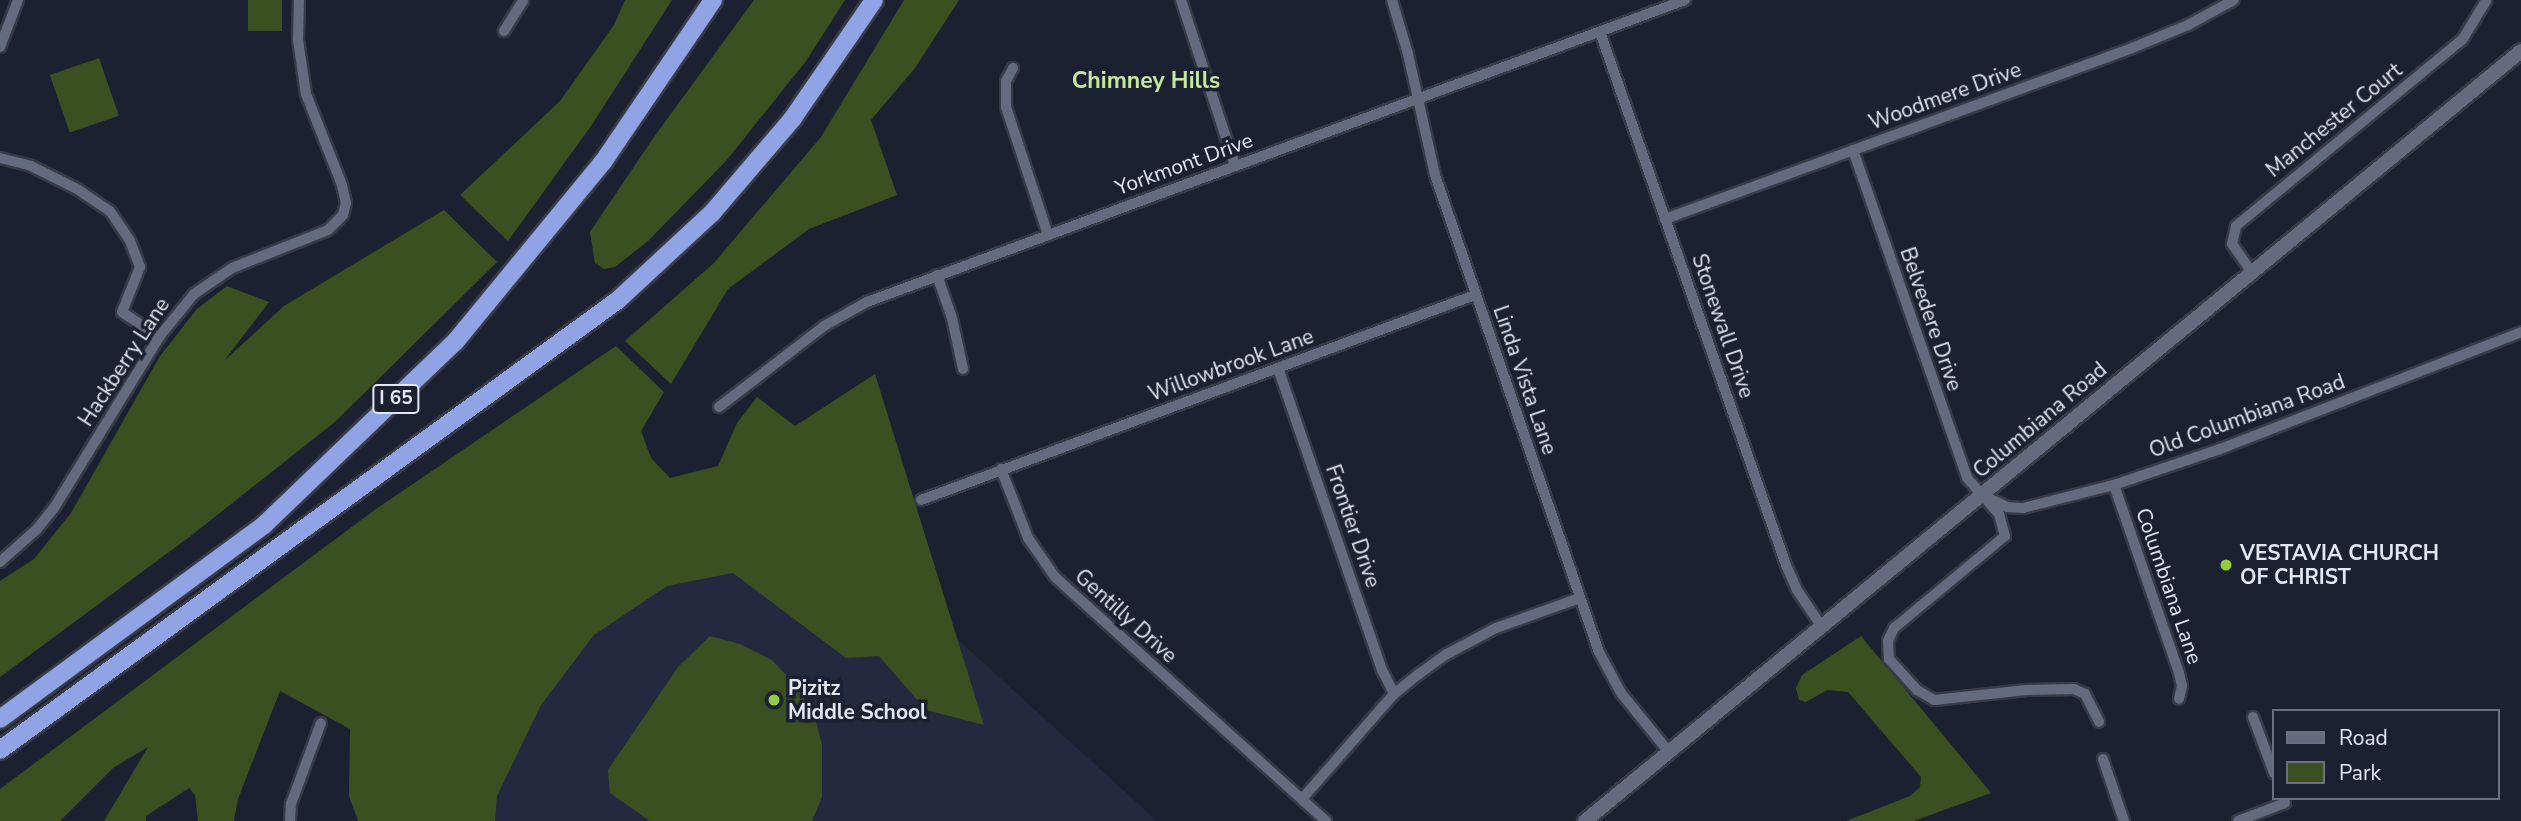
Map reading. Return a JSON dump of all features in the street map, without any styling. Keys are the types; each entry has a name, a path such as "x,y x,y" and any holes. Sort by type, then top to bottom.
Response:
{"highway":[{"name":"I 65","path":"0,719 264,525 455,342 603,162 713,0"},
{"name":"I 65","path":"0,750 618,300 712,213 793,118 874,0"}],"main road":[{"name":"Columbiana Road","path":"1585,821 1983,495 2250,271 2521,51"}],"street":[{"path":"0,47 18,0"},
{"name":"Hackberry Lane","path":"0,562 37,529 54,508 159,337 183,306 208,283 250,259 328,230 343,215 346,203 342,185 306,94 299,49 299,0"},
{"path":"504,32 523,0"},
{"path":"1181,0 1236,165"},
{"name":"Linda Vista Lane","path":"1392,0 1435,175 1580,598 1611,678 1669,752"},
{"name":"Yorkmont Drive","path":"719,407 838,316 867,302 1685,0"},
{"name":"Woodmere Drive","path":"1665,219 2168,34 2234,0"},
{"name":"Manchester Court","path":"2250,271 2232,244 2236,226 2462,40 2486,1"},
{"name":"Stonewall Drive","path":"1600,32 1786,565 1797,590 1822,627"},
{"path":"1013,68 1006,81 1006,107 1048,235"},
{"name":"Belvedere Drive","path":"1853,150 1967,478 1999,514 2005,536 1894,628 1888,641 1889,659 1917,690 1934,700 2026,690 2074,689 2085,694 2099,722"},
{"path":"0,158 30,166 77,189 110,211 130,241 140,267 122,312 159,337"},
{"path":"937,275 952,318 963,369"},
{"name":"Willowbrook Lane","path":"1001,469 1475,295"},
{"name":"Old Columbiana Road","path":"1983,495 2007,507 2023,508 2114,485 2220,449 2521,332"},
{"name":"Frontier Drive","path":"1278,368 1382,670 1394,694"},
{"path":"921,500 1001,469"},
{"name":"Gentilly Drive","path":"1001,469 1028,538 1055,577 1326,821"},
{"name":"Columbiana Lane","path":"2114,485 2179,673 2182,686 2179,699"},
{"path":"1302,799 1394,694 1471,640 1580,598"},
{"path":"2253,717 2272,769"},
{"path":"290,821 291,804 321,723"},
{"path":"2103,759 2124,821"},
{"path":"2238,821 2285,803 2284,800"}],"shaded area":[{"name":"Pizitz Middle School","path":"789,486 1157,821 480,821 573,614"}],"green space":[{"path":"248,0 282,0 282,31 248,31"},
{"path":"625,0 672,0 591,126 508,241 460,195 560,101 614,25"},
{"path":"754,0 845,0 806,61 726,161 648,241 615,267 604,269 595,263 590,232 654,137"},
{"path":"904,0 959,0 915,68 871,120 897,195 809,229 728,289 671,384 625,341 714,263 821,137"},
{"path":"99,58 119,116 70,133 50,75"},
{"path":"444,210 497,262 336,421 192,535 0,677 0,581 34,559 71,513 160,356 197,309 227,286 269,302 224,361 284,306"},
{"path":"616,346 664,392 641,431 651,458 670,478 718,466 737,423 757,397 795,426 875,374 984,725 926,710 879,656 846,658 733,573 667,586 594,635 541,705 497,796 495,821 358,821 349,796 350,729 280,691 238,799 234,821 198,821 195,795 189,788 146,816 146,821 104,821 148,747 113,768 60,821 0,821 0,789 376,509"},
{"path":"710,636 740,644 772,660 800,690 816,721 822,745 822,797 812,821 650,821 610,793 608,770 678,667"},
{"path":"1861,636 1991,793 1914,821 1846,821 1910,796 1920,787 1921,777 1848,692 1827,690 1806,702 1799,700 1796,688 1802,675"}],"place":[{"name":"VESTAVIA CHURCH OF CHRIST","path":"2226,565"},
{"name":"Pizitz Middle School","path":"774,700"}],"district":[{"name":"Chimney Hills","path":"1146,81"}]}
